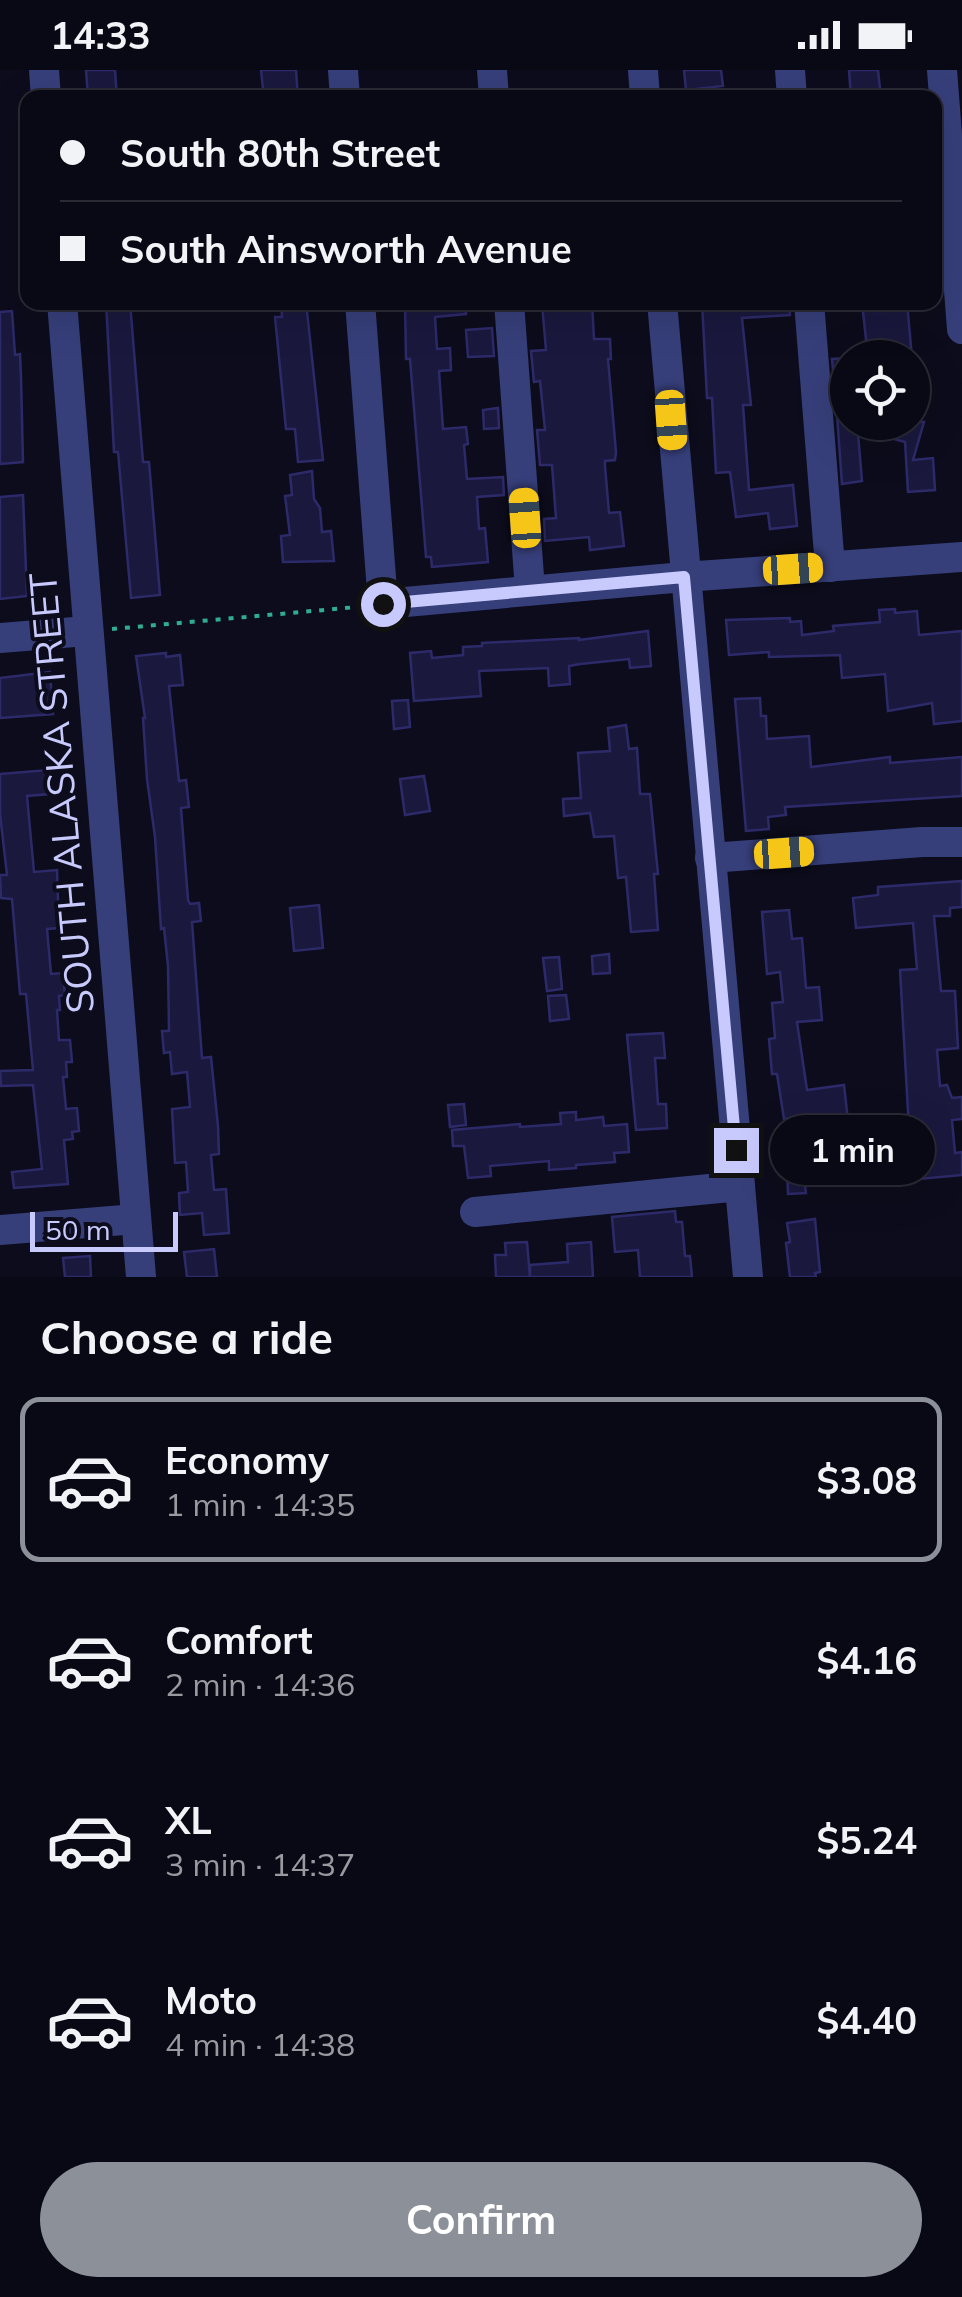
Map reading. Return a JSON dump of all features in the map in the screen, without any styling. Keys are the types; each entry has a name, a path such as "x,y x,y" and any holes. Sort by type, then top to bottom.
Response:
{"street":[{"path":"942,70 962,329"},
{"name":"SOUTH ALASKA STREET","path":"63,310 142,1277"},
{"path":"361,310 383,604 962,557"},
{"path":"510,310 530,590"},
{"path":"663,310 748,1277"},
{"path":"809,310 830,566"},
{"path":"0,638 88,631"},
{"path":"710,858 962,842"},
{"path":"475,1212 740,1186"},
{"path":"0,1230 136,1219"}],"path":[{"path":"88,631 383,604"}],"building":[{"path":"86,70 115,70 116,90 87,90"},
{"path":"261,70 296,70 297,90 263,90"},
{"path":"684,70 721,70 723,86 686,90"},
{"path":"849,70 878,70 880,90 850,90"},
{"path":"106,310 131,310 143,462 149,462 160,595 131,598 118,452 114,452"},
{"path":"282,310 307,310 323,460 298,462 295,429 286,429 275,317 282,317"},
{"path":"405,310 466,310 466,314 435,317 437,349 450,348 451,370 439,371 443,429 466,427 467,479 503,477 504,495 477,497 479,529 485,528 488,562 432,567 431,557 426,557 410,359 406,359"},
{"path":"543,310 592,310 594,339 610,339 608,359 616,452 615,460 605,461 605,466 609,513 620,512 624,546 590,550 589,537 545,541 544,519 556,518 552,465 540,465 537,430 545,430 540,381 534,382 531,351 546,350"},
{"path":"702,310 790,310 790,315 742,318 751,405 743,405 749,490 793,485 797,526 770,529 768,513 736,517 730,472 716,473 712,398 707,398"},
{"path":"863,310 908,310 910,340 866,340"},
{"path":"12,311 15,355 20,354 23,462 0,464 0,312"},
{"path":"492,328 494,356 468,357 466,330"},
{"path":"498,408 499,428 484,429 483,410"},
{"path":"839,440 859,440 862,481 842,484"},
{"path":"898,440 919,440 913,460 933,458 935,490 908,492 905,442"},
{"path":"312,471 322,532 331,531 334,561 283,562 281,536 290,535 285,496 292,495 290,475"},
{"path":"23,495 27,596 0,599 0,497"},
{"path":"895,609 895,613 917,611 919,635 962,631 962,721 934,724 932,703 888,711 885,674 842,678 840,655 729,655 726,620 790,618 790,622 801,621 802,635 834,631 833,626 880,622 879,610"},
{"path":"648,631 651,666 630,668 629,659 569,666 570,684 549,686 548,668 479,671 481,696 414,701 410,653 431,651 432,658 463,655 463,647 482,643 579,640"},
{"path":"166,653 166,657 180,655 183,685 169,686 179,781 186,780 189,807 181,808 188,900 190,904 199,903 201,921 192,922 202,1058 211,1057 218,1126 219,1154 211,1155 214,1190 226,1189 229,1233 204,1235 202,1213 180,1215 179,1193 188,1192 186,1162 175,1163 172,1109 190,1107 187,1072 172,1074 170,1052 164,1053 162,1031 169,1031 168,966 164,928 161,929 145,718 136,656"},
{"path":"50,672 53,714 0,718 0,678"},
{"path":"760,698 767,739 809,736 811,767 890,757 890,763 962,757 962,796 785,807 786,815 768,817 769,829 746,831 735,699"},
{"path":"408,700 410,727 394,729 392,701"},
{"path":"626,725 629,749 637,748 640,794 650,794 658,874 654,874 658,930 631,932 626,877 618,878 614,836 594,837 590,813 564,816 563,799 581,798 578,753 610,751 608,728"},
{"path":"48,770 50,794 27,796 34,872 57,870 59,928 47,929 51,974 63,973 65,995 59,996 57,1010 59,1040 70,1040 72,1062 66,1062 67,1077 63,1077 66,1109 77,1108 79,1131 72,1132 73,1139 64,1140 68,1184 14,1188 12,1172 42,1169 33,1085 1,1086 0,1071 33,1070 26,994 20,994 12,899 1,898 0,875 7,875 0,774"},
{"path":"424,776 430,811 405,815 400,779"},
{"path":"962,881 962,907 950,908 950,916 934,916 941,991 955,991 958,1048 937,1050 940,1086 947,1085 952,1098 962,1097 962,1119 952,1120 955,1153 962,1152 962,1175 898,1181 893,1131 909,1129 900,970 917,969 913,923 856,928 853,898 878,895 878,887"},
{"path":"319,905 323,948 294,951 290,908"},
{"path":"789,910 792,939 802,938 806,988 819,987 822,1020 797,1022 807,1090 844,1085 855,1183 805,1186 806,1193 788,1194 787,1166 801,1165 800,1149 809,1148 804,1116 784,1119 777,1074 772,1074 772,1003 783,1002 780,972 767,974 762,912"},
{"path":"609,954 610,973 593,974 592,956"},
{"path":"559,957 562,989 547,991 543,958"},
{"path":"566,995 569,1019 550,1021 548,996"},
{"path":"663,1033 665,1058 655,1058 658,1104 666,1104 667,1128 636,1130 627,1035"},
{"path":"464,1104 466,1125 450,1127 448,1105"},
{"path":"576,1112 576,1120 603,1117 604,1126 627,1124 629,1152 614,1153 615,1162 576,1168 549,1170 549,1161 490,1166 491,1176 468,1178 464,1146 453,1146 452,1130 561,1124 560,1113"},
{"path":"675,1211 676,1222 682,1222 685,1256 690,1256 692,1277 640,1277 638,1250 615,1252 612,1217"},
{"path":"815,1219 820,1272 815,1273 816,1277 790,1277 787,1223"},
{"path":"527,1242 530,1277 496,1277 495,1255 506,1255 505,1243"},
{"path":"591,1242 593,1277 530,1277 530,1265 568,1262 567,1244"},
{"path":"214,1249 217,1277 187,1277 184,1252"},
{"path":"90,1256 91,1277 65,1277 63,1258"}],"route":[{"path":"383,604 684,577 736,1150"}]}
